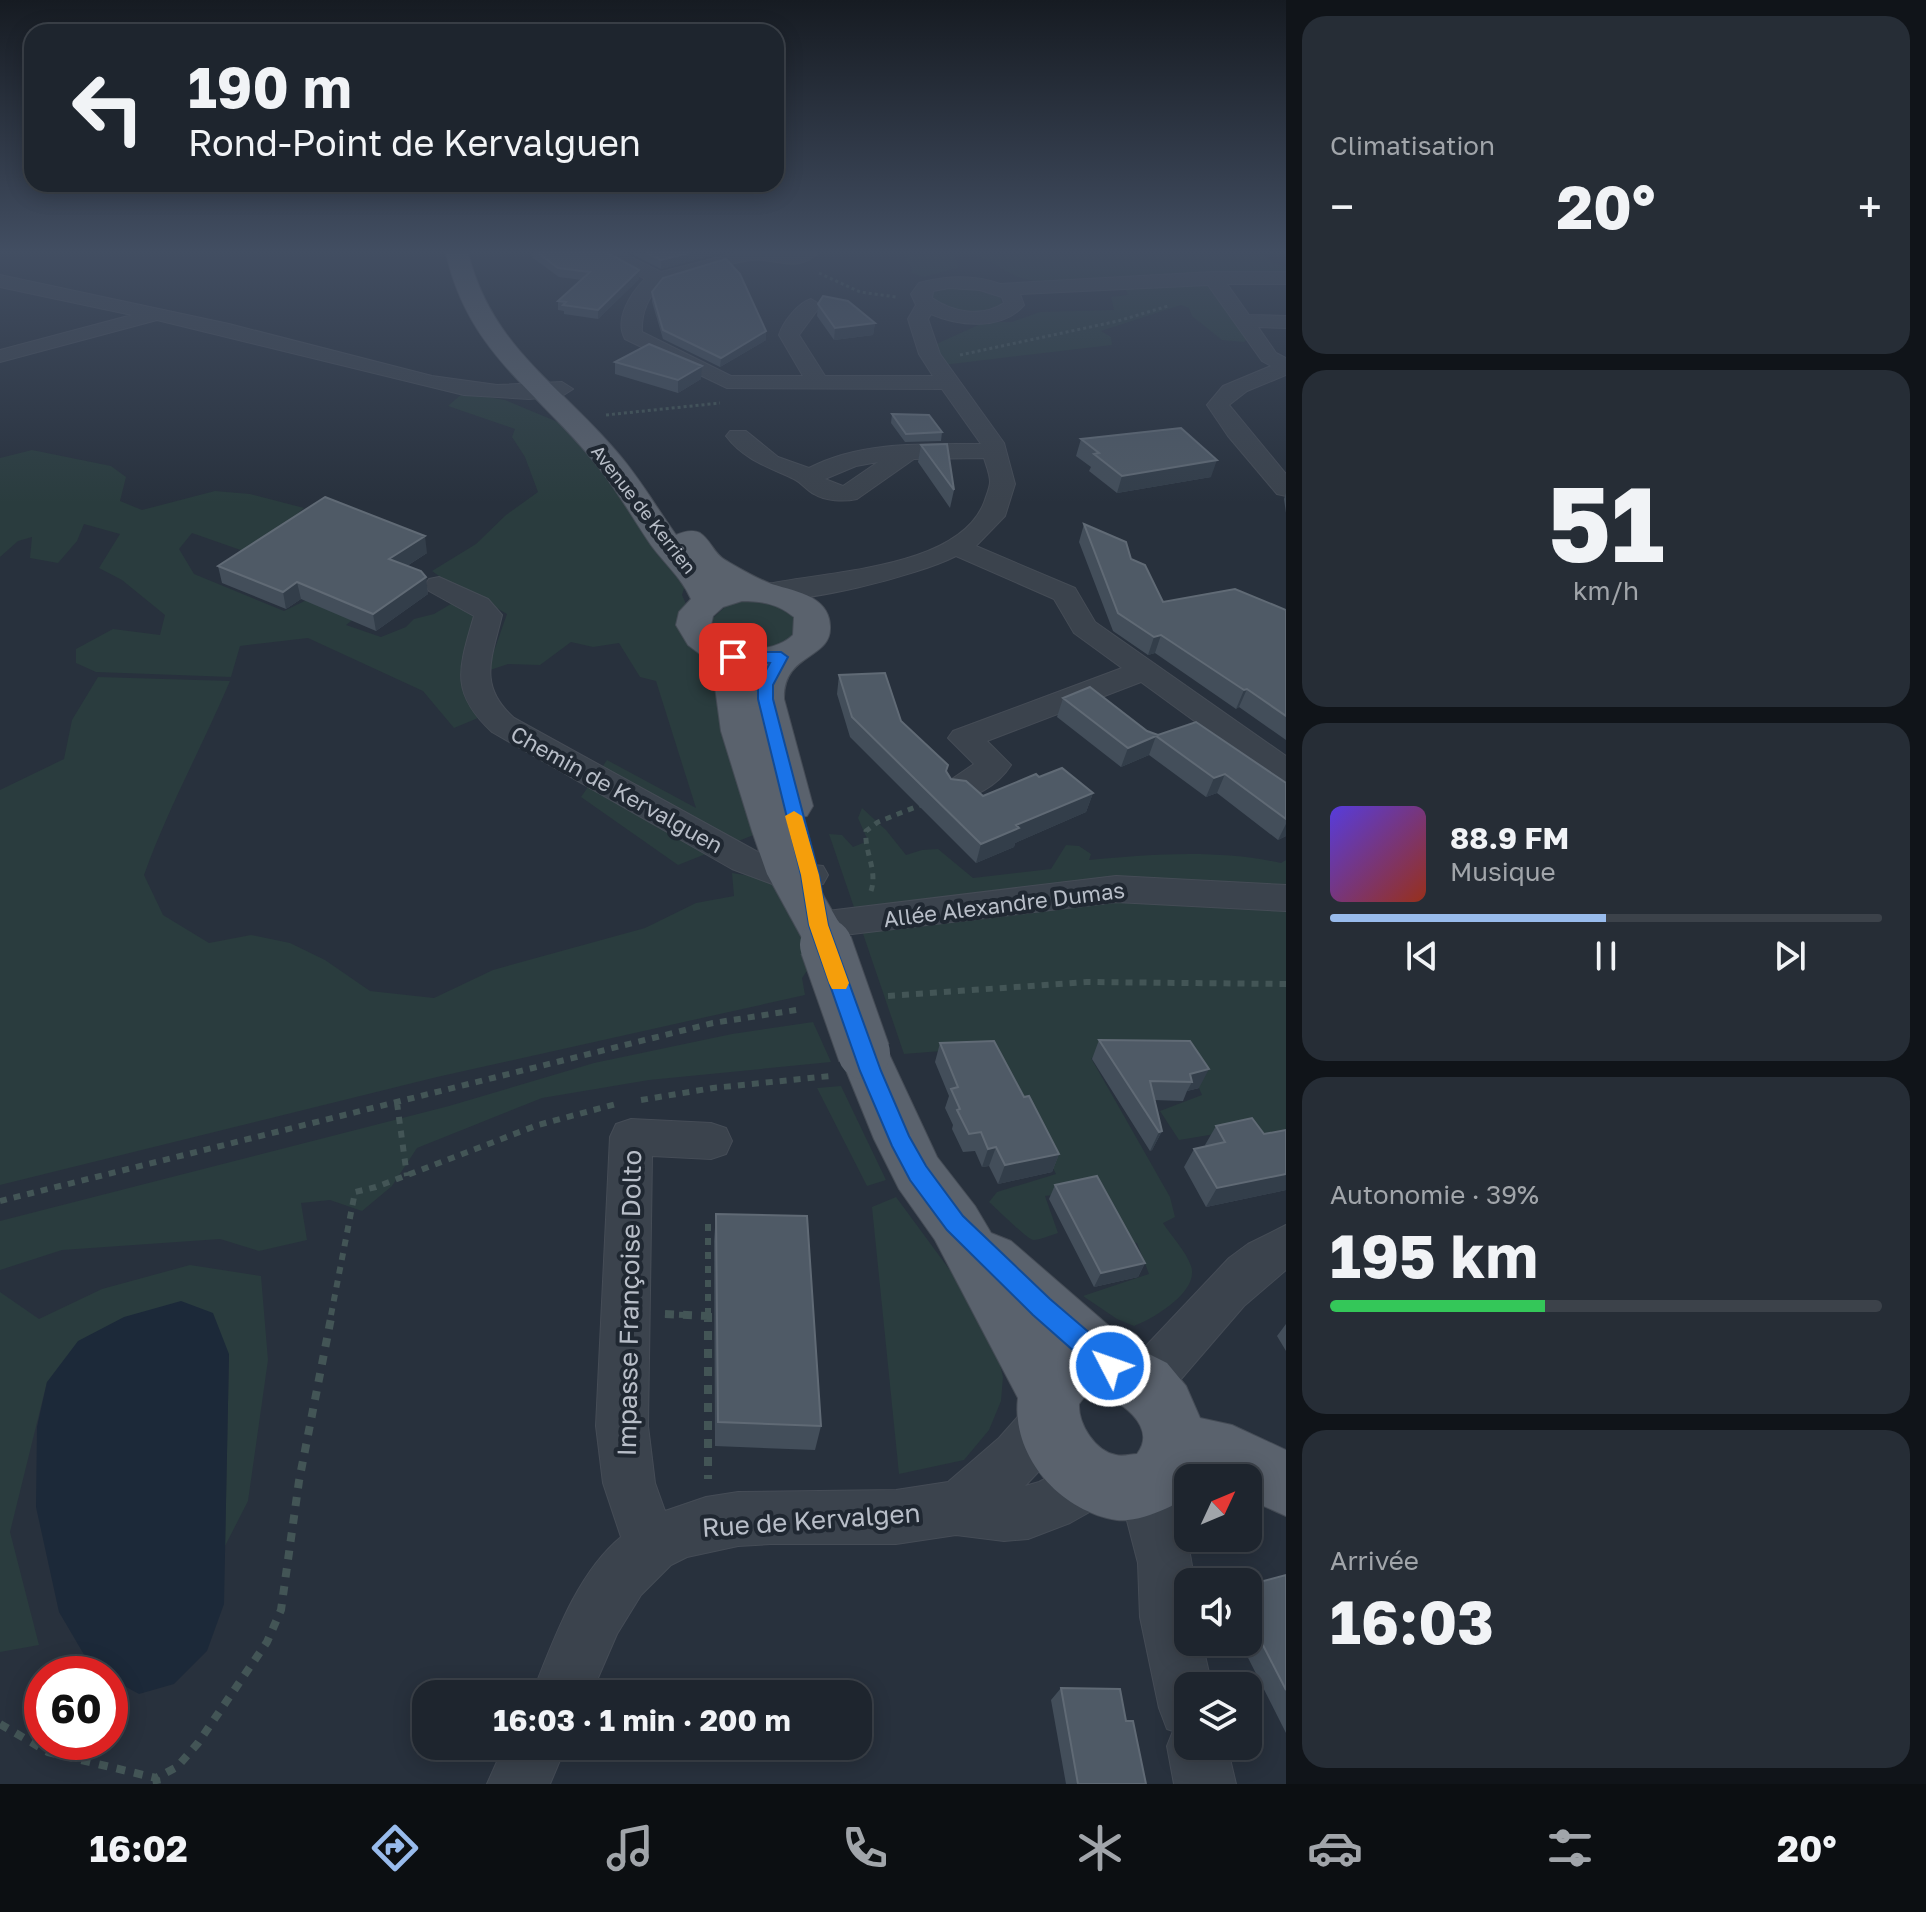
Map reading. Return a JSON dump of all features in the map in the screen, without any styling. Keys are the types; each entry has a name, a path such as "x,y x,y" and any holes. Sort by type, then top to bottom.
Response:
{"main road":[{"name":"Avenue de Kerrien","path":"495,336 510,359 552,390 640,470 702,558 764,592"},
{"name":"Avenue de Kerrien","path":"552,390 613,467 672,551 703,585 709,601"},
{"path":"740,591 764,592 796,601 813,617 816,626 814,636 796,652 781,657 749,659 719,652 704,643 695,632 693,621 697,610 709,601 740,591"},
{"path":"719,652 731,672 740,731 800,875 829,928 864,1053 900,1139 918,1173 955,1223 1041,1307 1167,1411 1137,1469"},
{"path":"781,657 765,685 765,699 800,875"},
{"path":"955,1223 1049,1407 1053,1438 1063,1454 1137,1469 1232,1457 1286,1484"},
{"path":"1049,1407 1066,1372 1094,1364 1127,1375"}],"street":[{"path":"0,356 73,336"},
{"path":"247,336 447,385 497,393 552,390"},
{"path":"634,336 727,382 946,383"},
{"path":"790,336 819,384"},
{"path":"764,592 858,581 915,566 955,546 984,524 999,499 1002,475 996,451 982,427 932,362 925,339 929,336"},
{"path":"1254,336 1269,357 1285,366"},
{"path":"1285,366 1229,391 1218,405 1286,489"},
{"path":"859,431 867,458"},
{"path":"738,436 770,462 811,477 816,487 833,493 848,494 906,454"},
{"path":"811,477 824,469 867,458 996,451"},
{"path":"955,546 1065,594 1084,627 1143,671 1196,724 1286,772"},
{"path":"813,617 839,591 858,581"},
{"name":"Chemin de Kervalguen","path":"439,585 478,605 488,615 473,672 477,696 493,717 587,774 744,860 765,870 800,875"},
{"path":"961,789 995,765 964,738 1143,671"},
{"path":"1089,691 1121,716"},
{"name":"Allée Alexandre Dumas","path":"829,928 1116,889 1286,898"},
{"name":"Impasse Françoise Dolto","path":"651,1546 629,1483 622,1426 631,1137 711,1141"},
{"path":"1127,1375 1173,1358 1247,1270 1263,1257 1286,1246"},
{"path":"958,1508 1025,1451 1049,1407"},
{"path":"1137,1469 1163,1550 1168,1617 1180,1672"},
{"name":"Rue de Kervalgen","path":"568,1680 609,1596 626,1571 651,1546 683,1529 707,1523 766,1519 898,1517 958,1508 1006,1514 1027,1512 1137,1469"},
{"path":"518,1784 529,1760"},
{"path":"1200,1760 1205,1784"}],"path":[{"path":"932,362 1043,336"},
{"path":"829,928 874,885 864,843 866,831 878,822 961,789"},
{"path":"874,997 1011,983 1126,980 1286,984"},
{"path":"0,1201 713,1023 816,1007"},
{"path":"0,1724 48,1752 157,1781 177,1767 198,1743 267,1642 281,1610 301,1466 355,1192 407,1176 397,1103"},
{"path":"707,1523 708,1224"}],"shaded area":[{"path":"953,336 1110,336 1112,345 943,365 934,345"},
{"path":"1217,336 1249,338 1244,342 1222,340"},
{"path":"463,393 505,400 565,425 687,578 682,595 717,674 756,834 678,865 581,797 607,760 696,808 656,681 640,677 619,643 593,647 571,642 540,665 508,664 487,671 507,614 488,603 468,645 460,677 478,718 454,728 423,691 308,638 240,646 231,677 96,672 76,663 76,649 113,629 160,635 165,615 122,580 99,568 120,534 84,524 77,541 58,563 30,558 32,537 18,541 0,557 0,458 32,450 111,466 126,477 120,501 142,510 215,491 250,494 304,508 252,554 192,533 179,549 194,574 284,611 321,593 360,614 346,625 381,637 406,627 414,619 434,614 466,595 432,571 476,544 506,515 538,492 525,457 512,437 515,429 448,406"},
{"path":"744,601 765,601 795,614 801,631 777,645 757,650 737,645 713,630 713,618 726,606"},
{"path":"98,677 230,681 144,875 163,915 209,943 251,935 290,943 325,960 370,991 434,998 493,970 645,928 696,903 734,896 732,873 768,879 788,899 813,962 802,978 805,995 437,1077 0,1185 0,790 64,759 72,720"},
{"path":"862,808 886,830 906,855 938,849 973,878 1051,869 1066,845 1079,846 1091,854 1089,860 1185,854 1233,856 1281,863 1286,860 1286,1142 1227,1132 1179,1140 1160,1111 1202,1095 1185,1055 1091,1058 1170,1197 1175,1217 1163,1223 1191,1266 1189,1285 1173,1303 1152,1317 1134,1326 1117,1319 1083,1296 1149,1274 1137,1243 1124,1242 1094,1189 1045,1196 1058,1233 1036,1240 1025,1235 989,1202 997,1192 1056,1174 991,1047 904,1054 829,834 842,835 853,847 868,841 858,818"},
{"path":"813,1022 831,1062 649,1080 542,1098 417,1148 392,1186 362,1211 330,1200 301,1203 307,1240 259,1251 220,1239 62,1250 0,1270 0,1221 449,1106 594,1063 732,1034"},
{"path":"841,1086 886,1180 867,1186 817,1088"},
{"path":"896,1197 966,1292 997,1353 1003,1377 1001,1401 989,1430 964,1460 899,1474 872,1207"},
{"path":"190,1265 261,1276 268,1360 248,1501 225,1546 229,1354 47,1382 10,1532 39,1645 0,1652 0,1292 39,1319 102,1289"}],"water":[{"path":"181,1301 213,1313 229,1354 224,1604 207,1651 174,1684 139,1694 128,1688 128,1656 85,1656 59,1612 36,1507 37,1427 47,1382 78,1341 124,1317"}],"building":[{"path":"676,336 757,336 721,358"},
{"path":"649,344 702,366 678,380 615,362"},
{"path":"892,414 929,415 942,432 906,434"},
{"path":"1181,428 1217,460 1122,476 1094,454 1099,453 1081,439"},
{"path":"947,444 954,490 921,445"},
{"path":"325,497 425,536 389,559 421,571 426,577 373,614 297,582 283,592 218,566"},
{"path":"1084,524 1126,542 1131,559 1145,565 1163,602 1235,589 1286,610 1286,716 1161,635 1154,637 1118,613"},
{"path":"885,673 901,721 948,765 946,771 951,779 966,781 983,796 1036,774 1039,777 1062,768 1093,793 1016,825 1019,828 981,844 852,717 839,675"},
{"path":"1090,687 1147,731 1158,735 1196,722 1286,783 1286,819 1225,774 1214,778 1156,736 1128,748 1063,698"},
{"path":"1099,1040 1190,1041 1209,1069 1190,1074 1192,1082 1150,1081 1162,1131 1159,1132"},
{"path":"994,1041 1024,1097 1029,1096 1059,1154 1005,1165 996,1147 988,1149 981,1132 969,1134 957,1110 960,1109 951,1089 958,1087 940,1043"},
{"path":"1252,1118 1264,1134 1286,1130 1286,1174 1217,1188 1194,1149 1225,1142 1216,1126"},
{"path":"1097,1176 1145,1263 1101,1273 1055,1185"},
{"path":"716,1214 807,1216 821,1426 718,1422"},
{"path":"1286,1575 1286,1690 1262,1643 1262,1581"},
{"path":"1061,1688 1120,1689 1126,1721 1133,1721 1146,1784 1078,1784"}],"slow traffic":[{"path":"794,816 810,875 819,925 839,983"}],"route":[{"path":"733,657 781,657 765,685 765,699 810,875 819,925 884,1107 918,1173 955,1223 1041,1307 1110,1366"}]}
